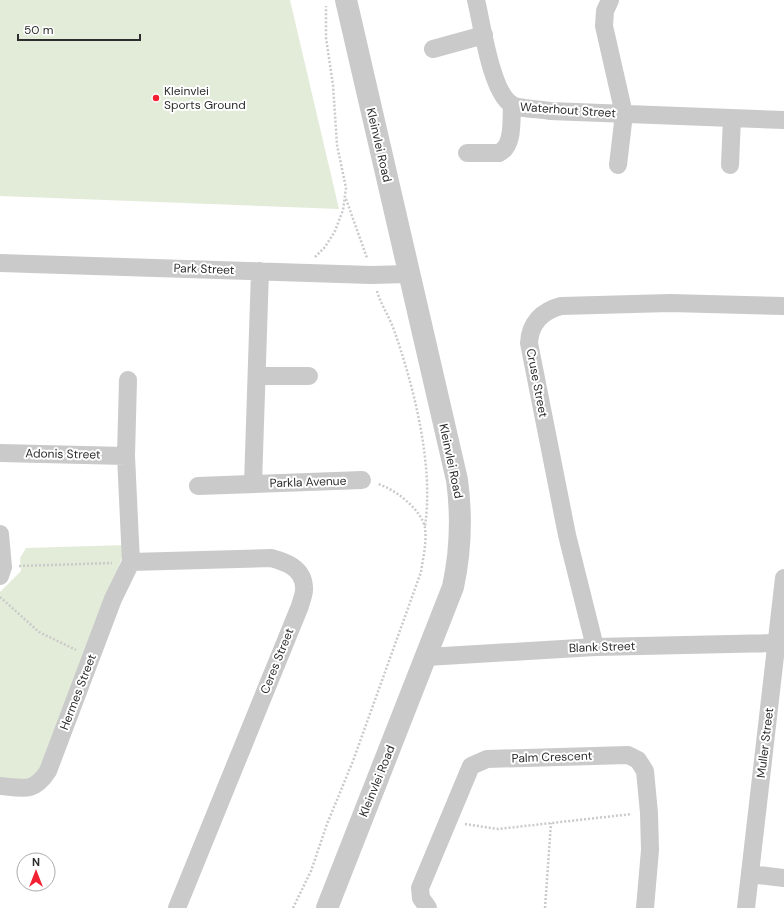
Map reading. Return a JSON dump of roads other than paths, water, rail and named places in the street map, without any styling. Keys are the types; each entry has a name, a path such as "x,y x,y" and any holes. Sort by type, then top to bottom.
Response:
{"street":[{"name":"Waterhout Street","path":"476,0 497,84 504,99 512,106 550,111 784,120"},
{"path":"610,0 605,11 604,26 624,114"},
{"name":"Kleinvlei Road","path":"327,908 427,657 453,587 460,543 461,506 457,480 408,274 336,1"},
{"path":"433,49 484,34"},
{"name":"Waterhout Street","path":"467,153 499,153 503,151 508,143 512,106"},
{"name":"Waterhout Street","path":"618,165 624,114"},
{"path":"730,165 732,118"},
{"name":"Park Street","path":"0,262 294,273 370,275 408,274"},
{"name":"Parkla Avenue","path":"253,484 260,271"},
{"name":"Cruse Street","path":"595,647 567,535 529,343 529,332 534,323 549,309 561,306 670,303 784,306"},
{"path":"257,376 309,376"},
{"path":"128,380 126,456 131,562"},
{"name":"Adonis Street","path":"0,453 126,456"},
{"name":"Parkla Avenue","path":"198,486 362,480"},
{"path":"0,534 1,572"},
{"name":"Ceres Street","path":"131,562 271,558 295,567 304,588 300,606 177,908"},
{"name":"Hermes Street","path":"0,786 28,788 39,784 44,778 48,771 113,599 131,562"},
{"name":"Muller Street","path":"746,908 784,578"},
{"name":"Blank Street","path":"427,657 595,647 777,643"},
{"name":"Palm Crescent","path":"428,908 421,898 420,888 467,772 476,762 487,758 628,755 634,757 642,765 645,771 649,813 649,866 645,908"},
{"path":"750,874 784,878"}],"place":[{"name":"Kleinvlei Sports Ground","path":"156,98"}]}
